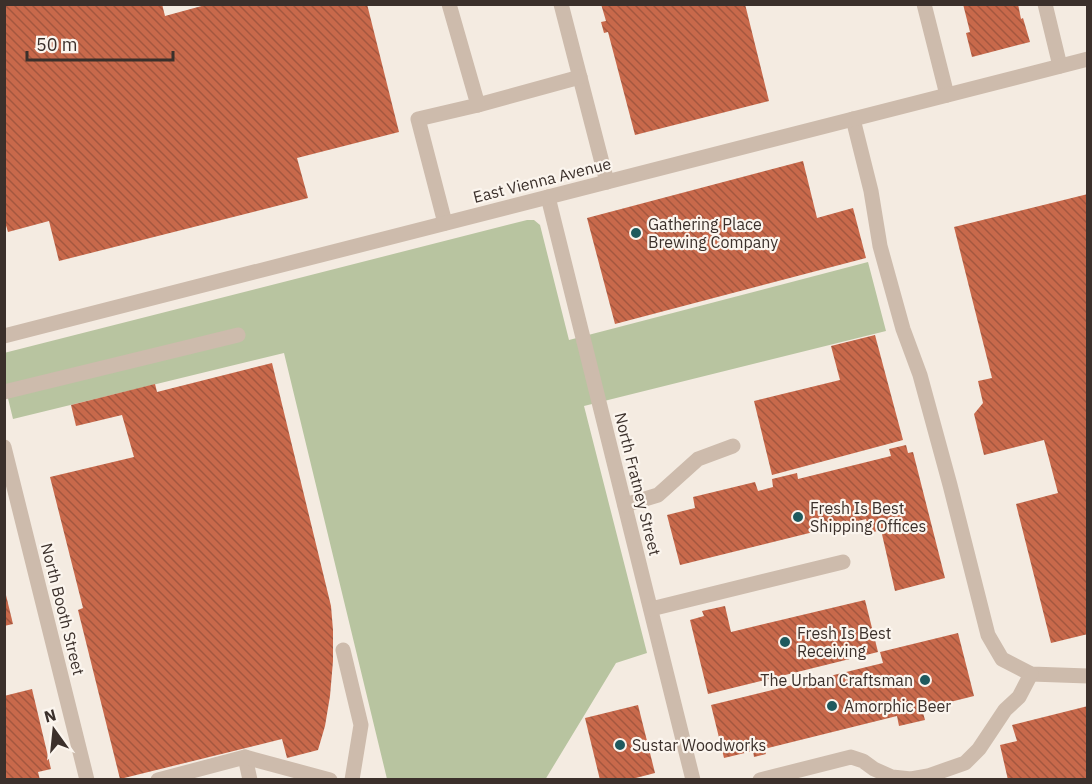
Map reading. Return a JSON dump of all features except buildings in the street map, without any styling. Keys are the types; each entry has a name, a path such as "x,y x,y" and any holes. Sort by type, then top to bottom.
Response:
{"street":[{"path":"449,4 478,105"},
{"path":"561,4 607,182"},
{"path":"924,4 947,95"},
{"path":"1045,4 1060,66"},
{"name":"East Vienna Avenue","path":"4,336 1088,59"},
{"path":"445,223 418,119 580,77"},
{"path":"853,119 872,191 880,246 903,329 920,375 988,635 1002,659 1030,674 1088,676"},
{"name":"North Fratney Street","path":"548,197 693,780"},
{"path":"4,392 238,335"},
{"path":"625,505 658,495 698,459 733,446"},
{"name":"North Booth Street","path":"4,447 11,500 87,780"},
{"path":"651,609 843,562"},
{"path":"343,650 361,724 352,780"},
{"path":"760,780 821,772 851,757 892,777 911,779 928,776 965,763 979,749 1005,710 1019,698 1030,674"},
{"path":"158,780 245,757 330,780"},
{"path":"245,757 250,780"}],"green space":[{"path":"534,220 540,225 569,340 868,262 886,331 584,406 647,653 616,663 545,780 387,779 284,353 13,419 5,386 4,353"}],"place":[{"name":"Gathering Place Brewing Company","path":"636,233"},
{"name":"Fresh Is Best Shipping Offices","path":"798,517"},
{"name":"Fresh Is Best Receiving","path":"785,642"},
{"name":"The Urban Craftsman","path":"925,680"},
{"name":"Amorphic Beer","path":"832,706"},
{"name":"Sustar Woodworks","path":"620,745"}]}
